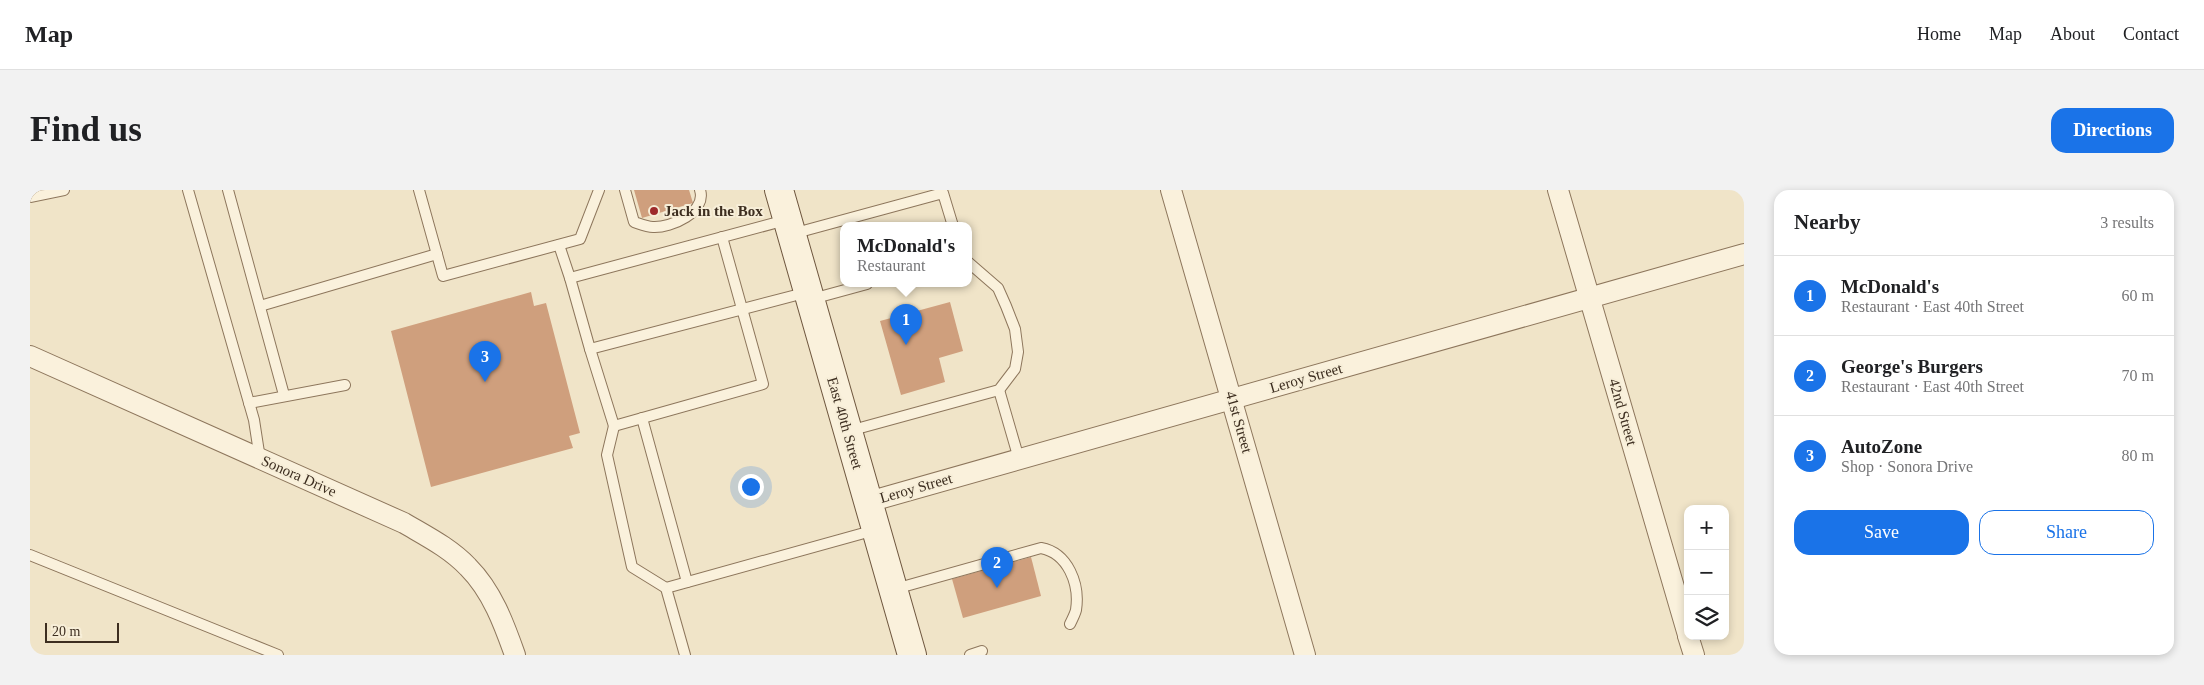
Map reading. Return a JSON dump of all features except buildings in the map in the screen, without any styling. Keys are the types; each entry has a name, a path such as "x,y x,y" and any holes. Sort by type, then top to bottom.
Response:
{"main road":[{"name":"East 40th Street","path":"779,190 912,655"}],"street":[{"name":"41st Street","path":"1171,190 1306,655"},
{"name":"42nd Street","path":"1558,190 1684,622"},
{"name":"Leroy Street","path":"868,502 1744,254"},
{"name":"Sonora Drive","path":"30,356 404,523 444,547 468,567 488,592 504,622 515,655"},
{"name":"42nd Street","path":"1689,640 1694,655"}],"lane":[{"path":"30,197 64,190"},
{"path":"188,190 254,420 260,459"},
{"path":"228,190 284,395"},
{"path":"419,190 443,276 580,239 599,190"},
{"path":"625,190 634,222 654,228 690,215 698,205 701,194 700,190"},
{"path":"570,278 722,237 789,227 943,193 952,222"},
{"path":"614,426 763,384 722,237"},
{"path":"559,245 614,426 607,455 632,567 666,588 685,655"},
{"path":"260,306 437,254"},
{"path":"848,432 999,390 1015,369 1018,352 1015,328 998,288 972,265"},
{"path":"590,349 742,309 852,287"},
{"path":"249,403 345,385"},
{"path":"999,390 1019,459"},
{"path":"642,418 687,582"},
{"path":"666,588 876,530"},
{"path":"894,590 1041,548 1051,550 1068,565 1074,580 1076,610 1070,624"},
{"path":"30,555 278,655"},
{"path":"970,655 982,652"}],"place":[{"name":"Jack in the Box","path":"654,211"},
{"name":"McDonald's","path":"906,345"},
{"name":"AutoZone","path":"485,382"},
{"name":"George's Burgers","path":"997,588"}]}
